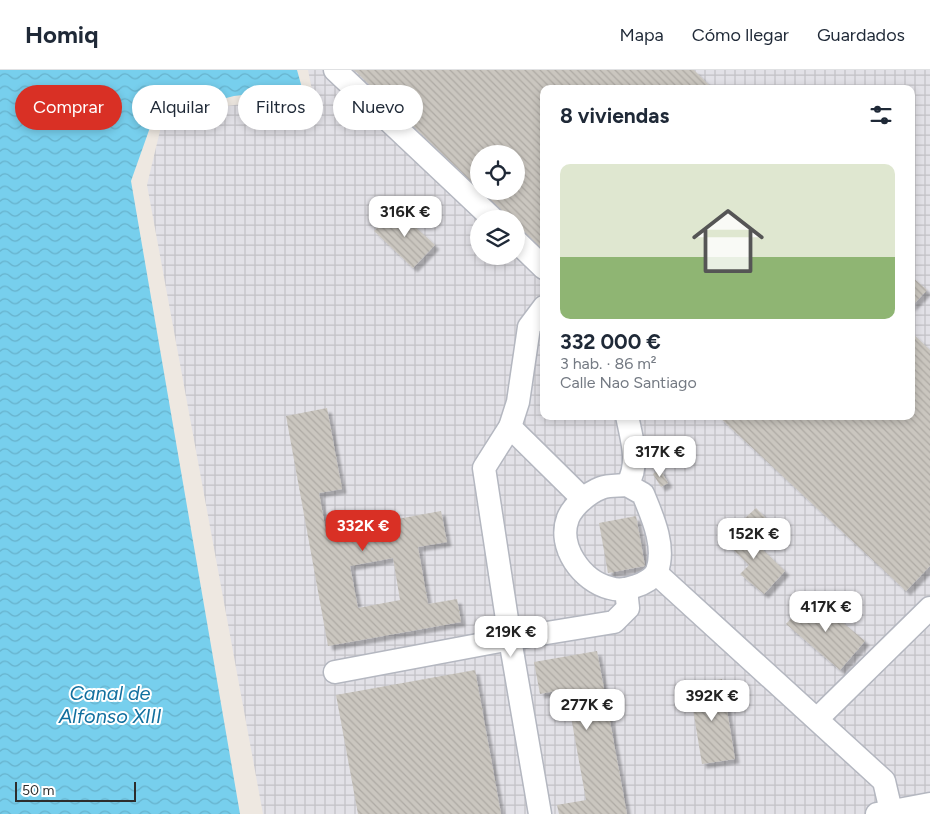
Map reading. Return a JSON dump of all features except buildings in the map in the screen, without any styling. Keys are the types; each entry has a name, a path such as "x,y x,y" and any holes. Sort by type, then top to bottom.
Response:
{"street":[{"path":"335,70 483,210"},
{"path":"525,250 540,264"},
{"path":"540,312 529,327 518,402 510,427 484,468 510,639 540,814"},
{"path":"627,485 633,476 635,461 628,420"},
{"path":"510,427 583,499"},
{"path":"627,485 643,494 657,534 659,558 656,573 644,584 626,589 611,589 598,584 578,567 571,557 566,537 566,524 572,510 583,499 601,488 627,485"},
{"path":"656,573 817,718 884,782 884,813 930,804"},
{"path":"336,672 510,639 614,622 628,608 626,589"},
{"path":"817,718 930,608"}],"shaded area":[{"path":"308,70 930,70 930,814 263,814 147,185 160,130 228,130 228,106 238,105 238,130 323,130 323,85 311,85"}],"water":[{"name":"Canal de Alfonso XIII","path":"0,70 297,70 301,85 238,85 238,96 228,98 228,85 132,85 132,130 149,130 131,181 240,814 0,814"}]}
